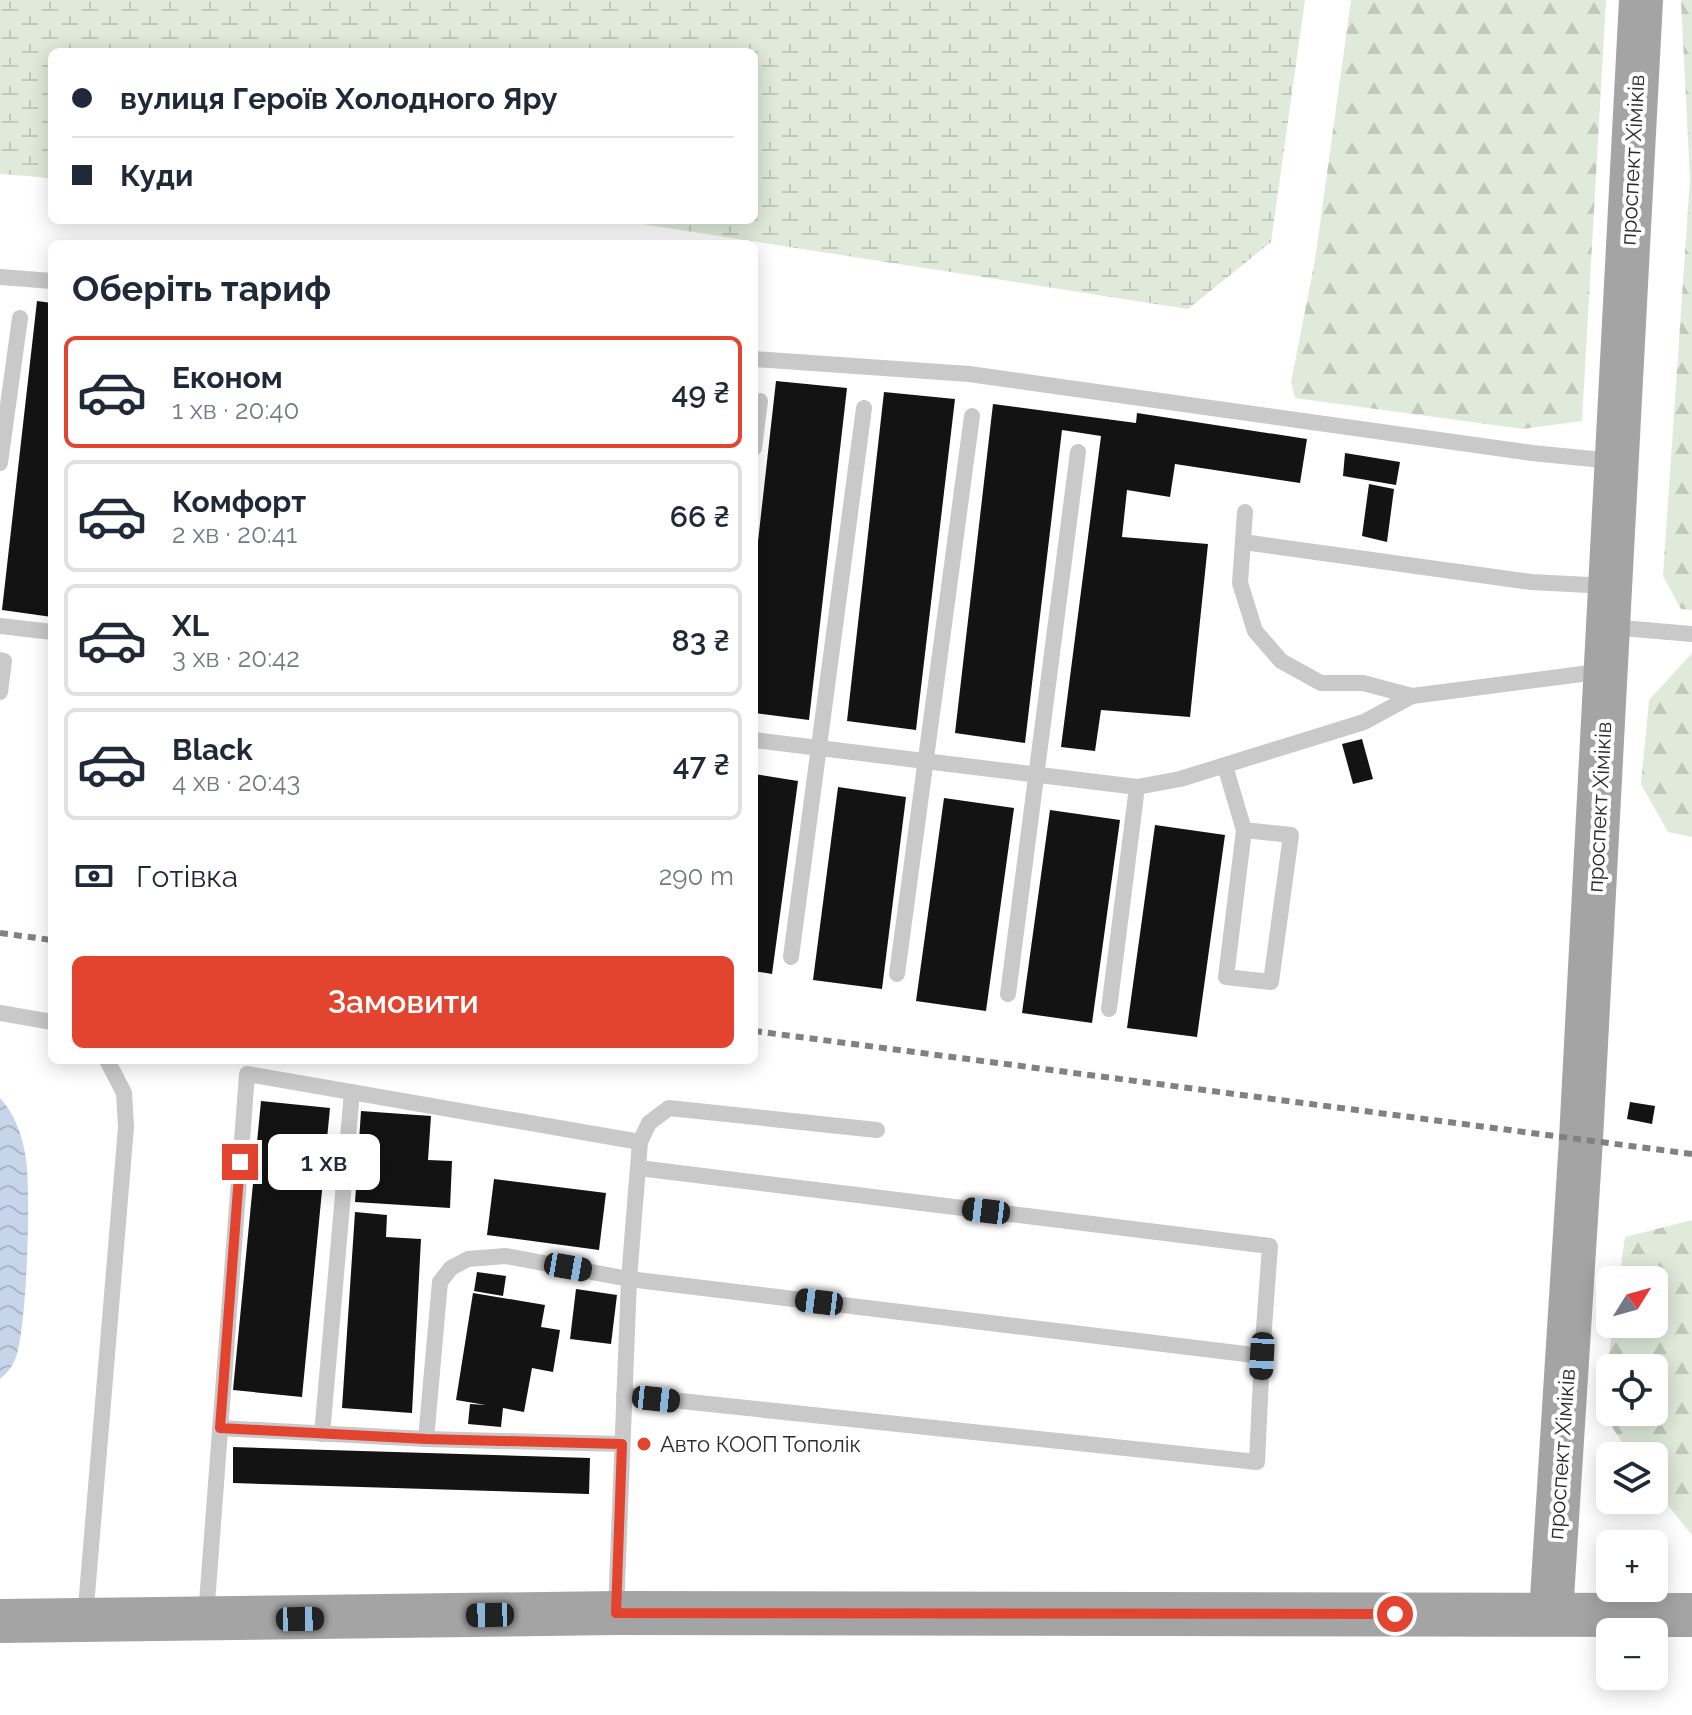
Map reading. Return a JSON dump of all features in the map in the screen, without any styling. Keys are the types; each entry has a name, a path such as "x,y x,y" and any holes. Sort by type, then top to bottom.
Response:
{"main road":[{"name":"проспект Хіміків","path":"1551,1614 1607,671 1615,461 1641,0"},
{"path":"0,1621 616,1613 1692,1615"}],"lane":[{"path":"0,277 48,281"},
{"path":"0,463 20,318"},
{"path":"758,359 969,374 1532,453 1615,461"},
{"path":"758,417 760,401"},
{"path":"791,957 864,408"},
{"path":"897,974 972,416"},
{"path":"1008,994 1078,452"},
{"path":"1245,512 1240,583 1255,631 1281,661 1321,683 1363,683 1412,696"},
{"path":"1243,542 1501,578 1609,606 1692,634"},
{"path":"0,626 48,632"},
{"path":"0,660 4,661 0,692"},
{"path":"758,740 1137,787 1225,766 1364,722 1412,696 1607,671"},
{"path":"1225,766 1244,830 1226,977 1271,982 1291,835 1244,830"},
{"path":"1109,1009 1137,787"},
{"path":"0,1013 48,1021"},
{"path":"85,1621 126,1127 124,1093 109,1064"},
{"path":"206,1620 247,1074 640,1142"},
{"path":"322,1434 352,1092"},
{"path":"616,1613 629,1279 640,1142 649,1123 669,1108 877,1130"},
{"path":"624,1395 1257,1462 1270,1246 639,1168"},
{"path":"426,1439 440,1282 451,1268 468,1259 506,1256 629,1279 1262,1356"},
{"path":"220,1428 426,1439 622,1444"}],"green space":[{"path":"0,0 1305,0 1271,242 1188,309 642,224 758,224 758,48 48,48 48,178 0,174"},
{"path":"1351,0 1606,0 1582,421 1523,429 1295,398 1291,382 1315,260"},
{"path":"1681,0 1692,0 1692,610 1681,609 1663,576 1690,179"},
{"path":"1692,653 1692,837 1668,832 1641,784 1649,700"},
{"path":"1692,1220 1692,1535 1668,1505 1668,1442 1622,1442 1611,1426 1668,1426 1668,1354 1609,1354 1611,1338 1668,1338 1668,1266 1621,1266 1625,1237"}],"water":[{"path":"0,1098 18,1126 23,1142 28,1200 26,1286 20,1337 14,1362 0,1379"}],"building":[{"path":"37,301 48,302 48,616 2,610"},
{"path":"776,381 847,388 809,720 758,714 758,541"},
{"path":"884,392 955,399 916,730 847,721"},
{"path":"993,404 1136,423 1137,413 1307,439 1300,483 1175,464 1170,497 1127,490 1122,537 1208,544 1190,717 1101,710 1095,751 1061,747 1101,436 1062,430 1025,743 955,733"},
{"path":"1345,453 1400,462 1396,485 1343,476"},
{"path":"1369,484 1394,489 1387,542 1362,536"},
{"path":"1362,739 1373,779 1353,784 1342,744"},
{"path":"758,775 798,781 772,974 758,972"},
{"path":"838,787 906,797 882,989 813,980"},
{"path":"944,798 1014,808 986,1011 916,1001"},
{"path":"1050,810 1120,820 1092,1023 1022,1013"},
{"path":"1155,825 1225,835 1197,1037 1127,1028"},
{"path":"261,1101 330,1108 302,1397 233,1390"},
{"path":"1630,1102 1655,1106 1652,1124 1627,1119"},
{"path":"361,1111 431,1116 428,1160 452,1161 450,1208 355,1202"},
{"path":"494,1179 606,1193 599,1250 487,1235"},
{"path":"355,1212 387,1215 386,1237 421,1239 412,1413 342,1408"},
{"path":"477,1272 506,1276 503,1296 474,1291"},
{"path":"576,1289 617,1295 611,1344 570,1339"},
{"path":"473,1293 545,1305 541,1327 560,1330 553,1372 532,1368 524,1412 503,1408 501,1427 468,1424 470,1404 486,1405 456,1400"},
{"path":"233,1447 590,1458 589,1494 233,1483"}],"railway":[{"path":"0,933 48,939"},
{"path":"758,1032 1692,1154"}],"place":[{"name":"Авто КООП Тополік","path":"644,1444"}],"route":[{"path":"240,1162 220,1428 426,1439 622,1444 616,1613 1395,1614"}]}
